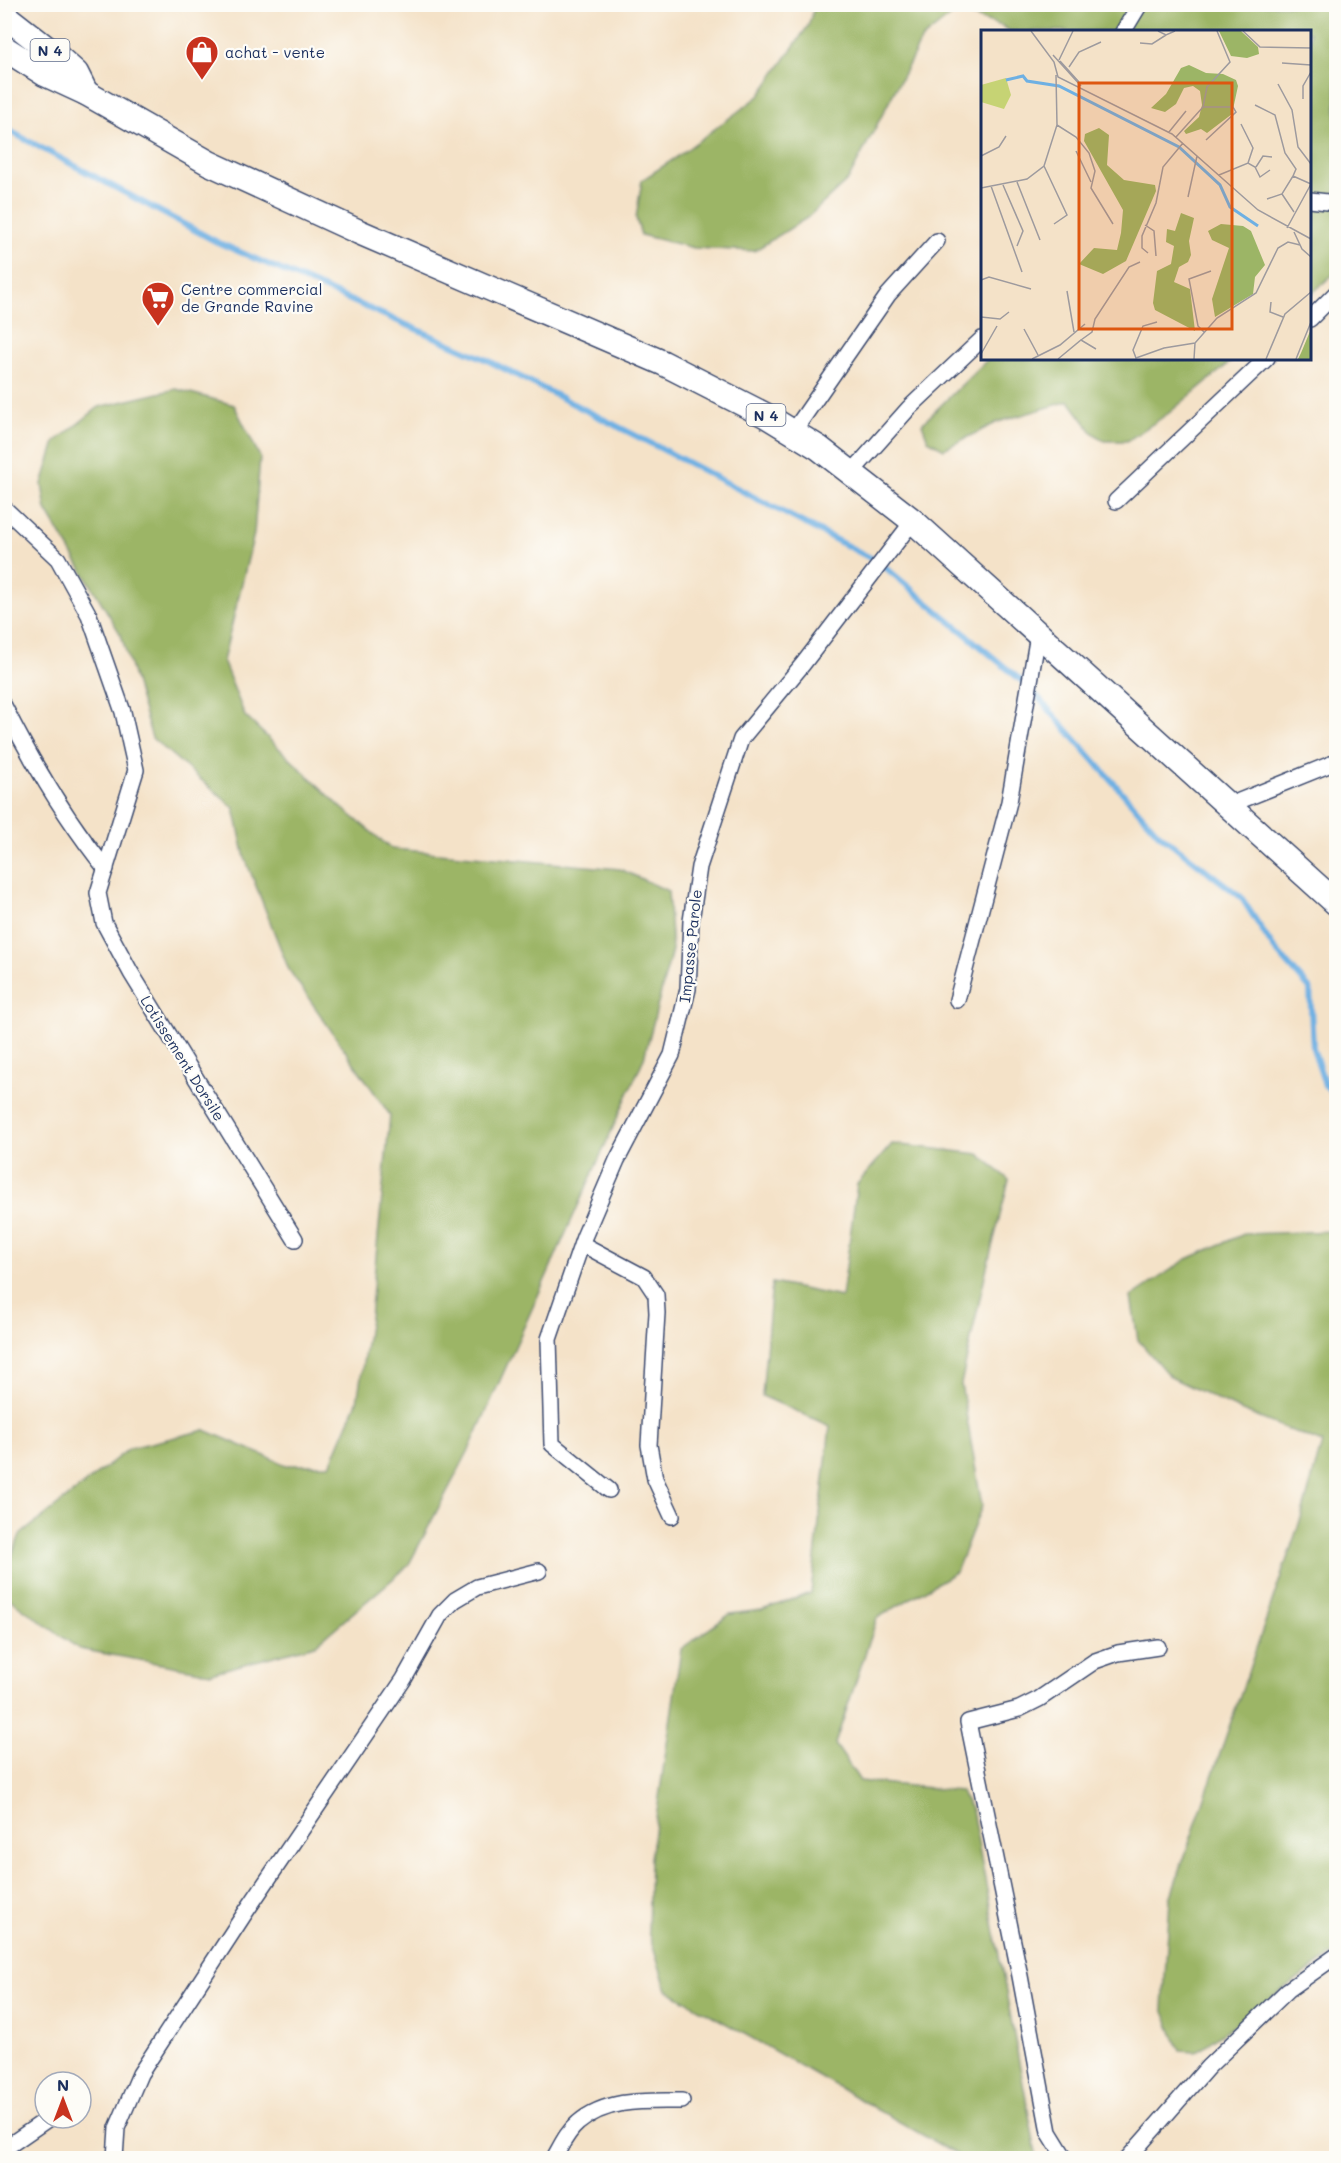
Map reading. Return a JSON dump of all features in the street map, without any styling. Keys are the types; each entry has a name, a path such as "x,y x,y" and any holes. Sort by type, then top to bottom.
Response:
{"main road":[{"name":"N 4","path":"11,15 76,73 86,93"},
{"name":"N 4","path":"4,48 45,74 86,93 209,162 359,232 663,363 765,414 819,448 913,521 1336,903"}],"street":[{"path":"1124,30 1140,4"},
{"path":"1311,200 1336,203"},
{"path":"793,432 888,295 937,242"},
{"path":"1311,318 1336,293"},
{"path":"852,472 909,408 981,340"},
{"path":"1116,501 1265,360"},
{"name":"Lotissement Dorsile","path":"4,508 58,559 89,615 123,712 136,770 98,893 104,923 131,974 295,1239"},
{"name":"Impasse Parole","path":"609,1490 552,1444 549,1339 582,1244 617,1160 672,1055 688,990 691,921 699,867 741,739 913,521"},
{"path":"957,1000 1008,802 1038,635"},
{"path":"4,706 34,765 76,832 106,869"},
{"path":"1227,806 1336,762"},
{"path":"582,1244 644,1277 656,1295 657,1313 649,1445 655,1479 672,1516"},
{"path":"115,2158 117,2128 140,2074 254,1900 404,1679 440,1615 454,1600 477,1587 538,1571"},
{"path":"1065,2158 1049,2132 968,1722 1019,1709 1039,1699 1095,1661 1118,1653 1158,1647"},
{"path":"1128,2158 1208,2067 1288,1990 1336,1956"},
{"path":"554,2158 565,2138 578,2123 602,2108 634,2101 682,2101"},
{"path":"4,2149 33,2129"}],"green space":[{"path":"815,5 1336,5 1336,272 1311,294 1311,30 1008,30 957,11 922,39 848,180 807,218 754,251 694,248 641,235 636,218 642,180 759,96 808,26"},
{"path":"987,360 1233,360 1169,413 1127,441 1104,441 1092,432 1069,401 998,422 944,449 928,440 922,424"},
{"path":"176,389 234,405 260,457 254,534 223,661 245,716 342,808 392,849 620,869 668,891 672,950 644,1058 469,1450 408,1566 315,1645 211,1673 79,1649 4,1595 5,1573 20,1535 130,1448 205,1430 286,1465 330,1465 357,1402 370,1318 390,1115 289,970 245,858 234,808 152,738 121,635 46,510 42,484 55,442 99,407"},
{"path":"892,1144 979,1154 1009,1180 961,1384 982,1506 956,1572 877,1618 835,1744 860,1781 960,1791 972,1810 1037,2158 963,2158 667,1990 648,1932 650,1858 681,1649 730,1614 762,1610 811,1593 830,1426 762,1396 772,1283 842,1297 857,1184"},
{"path":"1336,1231 1336,1952 1196,2052 1180,2051 1163,2009 1170,1899 1301,1518 1322,1443 1240,1410 1170,1377 1138,1340 1131,1297 1187,1259 1244,1234"}],"waterway":[{"path":"4,128 217,242 487,360 880,563 1029,687 1158,833 1241,897 1273,947 1310,989 1313,1048 1325,1085 1336,1095"}],"place":[{"name":"achat - vente","path":"202,81"},
{"name":"Centre commercial de Grande Ravine","path":"158,327"}]}
